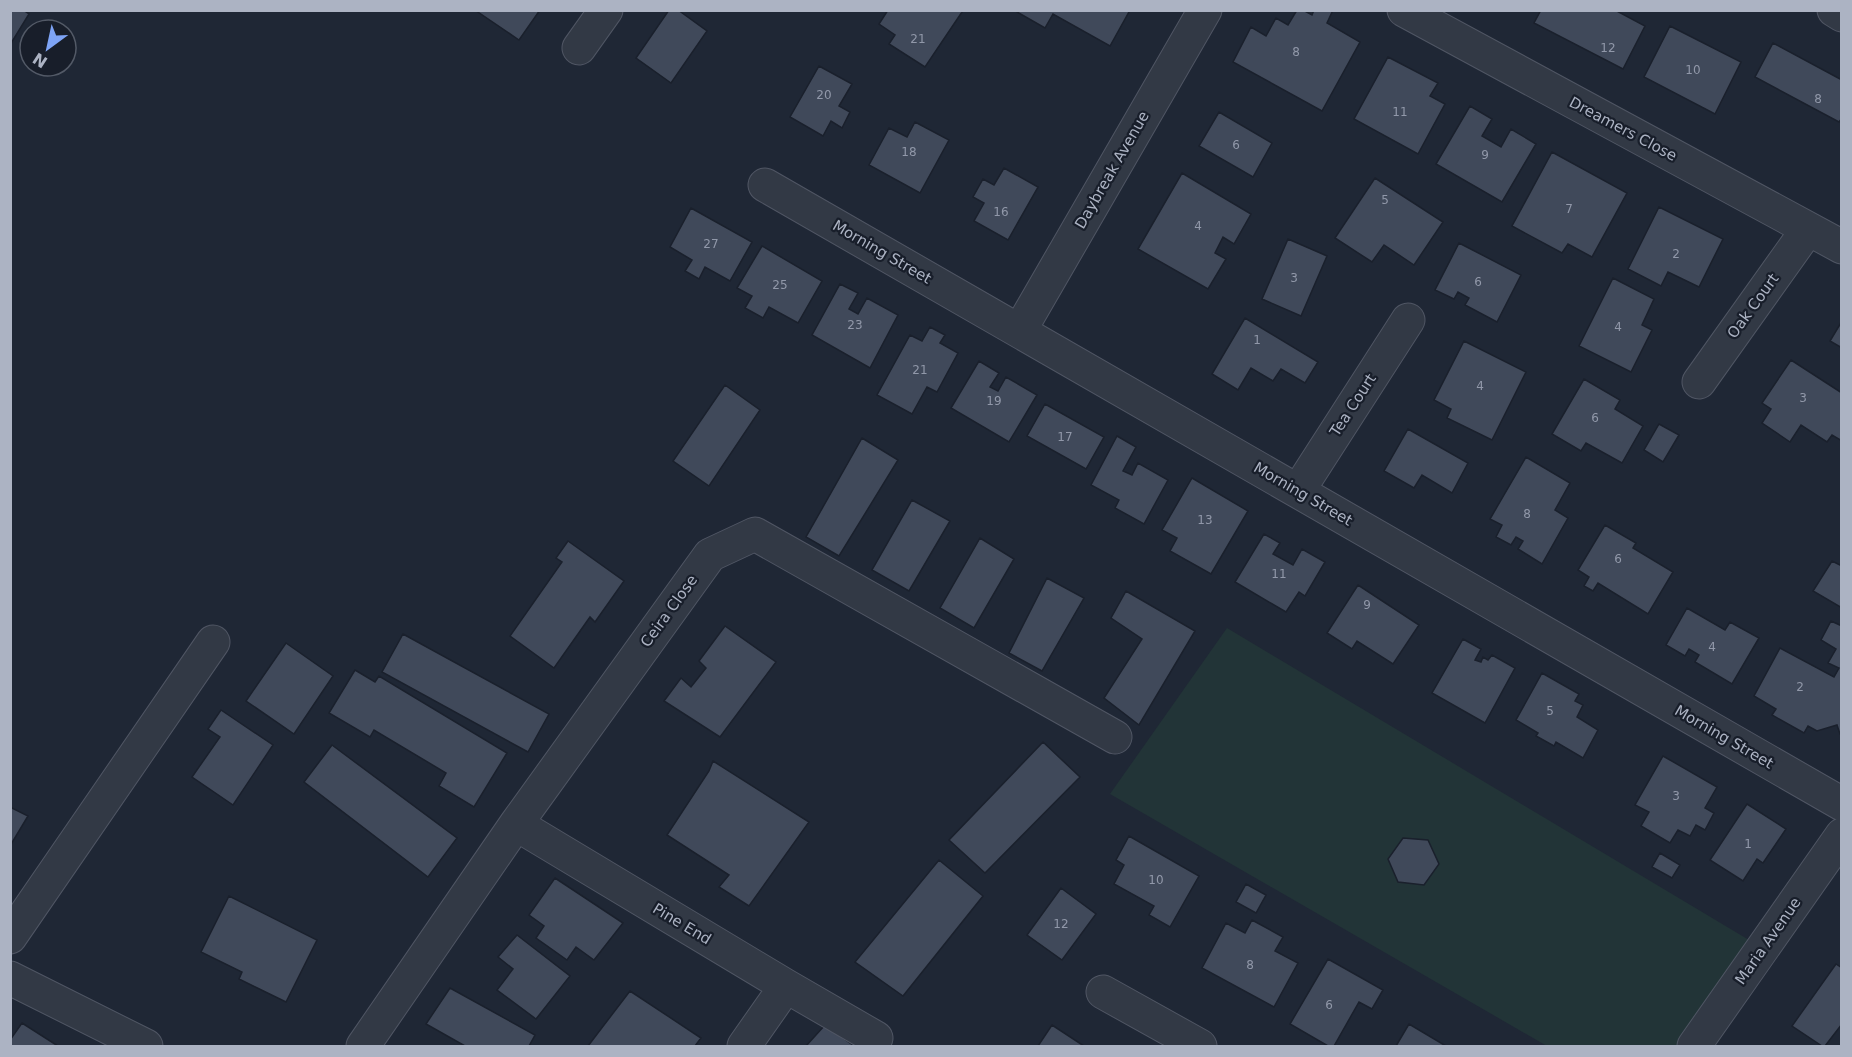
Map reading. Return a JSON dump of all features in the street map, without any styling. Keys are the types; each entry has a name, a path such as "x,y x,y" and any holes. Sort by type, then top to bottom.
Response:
{"street":[{"path":"579,48 606,10"},
{"name":"Daybreak Avenue","path":"1020,330 1205,10"},
{"name":"Dreamers Close","path":"1404,10 1842,247"},
{"path":"1834,10 1842,15"},
{"name":"Morning Street","path":"765,185 1842,804"},
{"name":"Oak Court","path":"1699,382 1808,229"},
{"name":"Tea Court","path":"1298,491 1408,320"},
{"name":"Ceira Close","path":"363,1047 516,824 710,555 755,534 1114,737"},
{"path":"10,938 213,642"},
{"name":"Pine End","path":"516,824 876,1038"},
{"name":"Maria Avenue","path":"1694,1047 1842,835"},
{"path":"10,978 146,1047"},
{"path":"744,1047 786,986"},
{"path":"1103,992 1200,1047"}],"shaded area":[{"path":"1227,628 1749,940 1677,1046 1547,1046 1110,794"}],"building":[{"path":"10,10 23,10 29,14 27,18 18,18 18,32 10,45"},
{"path":"475,10 540,10 519,40"},
{"path":"669,10 678,10 707,31 671,83 636,58"},
{"path":"888,10 960,10 962,12 925,67 889,44 895,35 879,24"},
{"path":"1017,10 1130,10 1110,46 1053,14 1045,28"},
{"path":"1297,10 1303,10 1312,15 1314,10 1333,10 1327,23 1360,42 1322,111 1233,62 1251,27 1266,36 1276,18 1288,25"},
{"path":"1541,10 1615,10 1645,26 1623,69 1534,23"},
{"path":"1670,26 1741,62 1715,114 1644,77"},
{"path":"1773,43 1842,80 1842,118 1839,122 1755,77"},
{"path":"1388,57 1438,83 1430,96 1445,104 1418,154 1354,119"},
{"path":"819,66 852,84 839,106 850,112 842,128 831,121 823,136 790,117"},
{"path":"1470,106 1492,119 1482,136 1501,147 1511,129 1536,144 1502,202 1436,164"},
{"path":"1219,112 1272,143 1253,177 1199,146"},
{"path":"915,122 949,140 920,193 869,165 889,128 907,137"},
{"path":"1552,152 1627,193 1592,257 1568,244 1562,253 1512,226"},
{"path":"1004,168 1038,187 1008,240 974,221 984,203 973,197 983,179 994,185"},
{"path":"1182,173 1251,214 1234,244 1223,237 1215,253 1226,259 1208,289 1138,249"},
{"path":"1375,178 1443,222 1414,265 1384,245 1372,262 1335,238"},
{"path":"1659,207 1723,239 1699,287 1668,272 1661,286 1628,269"},
{"path":"691,208 752,242 730,281 705,267 699,279 685,271 692,260 670,247"},
{"path":"1288,239 1327,256 1301,316 1262,299"},
{"path":"1459,243 1521,275 1497,322 1465,305 1469,298 1458,292 1454,299 1435,290"},
{"path":"762,246 822,281 798,323 769,307 763,318 745,308 752,296 737,288"},
{"path":"1613,278 1654,299 1642,325 1652,330 1631,372 1579,346"},
{"path":"840,284 858,293 849,309 858,314 867,298 898,315 870,368 812,335"},
{"path":"1245,318 1318,362 1305,383 1281,369 1273,381 1251,368 1238,390 1212,374"},
{"path":"1842,321 1842,348 1830,341"},
{"path":"930,327 945,335 940,343 958,353 937,392 927,387 912,414 877,395 910,335 922,341"},
{"path":"1464,341 1526,372 1492,440 1447,418 1451,409 1434,400"},
{"path":"1791,360 1842,393 1842,441 1832,435 1827,442 1801,425 1790,442 1762,423 1771,409 1762,403"},
{"path":"979,361 999,373 990,387 998,391 1006,377 1037,395 1009,442 951,408"},
{"path":"1584,379 1620,400 1615,409 1643,426 1622,463 1586,443 1581,451 1552,434"},
{"path":"725,385 760,410 709,486 673,461"},
{"path":"1045,404 1104,437 1086,469 1027,436"},
{"path":"1659,424 1679,435 1663,462 1644,450"},
{"path":"1408,429 1468,463 1452,493 1422,475 1414,488 1384,471"},
{"path":"1117,436 1136,447 1123,471 1132,475 1138,463 1168,480 1144,524 1115,508 1119,500 1091,485"},
{"path":"862,438 898,460 839,556 806,537"},
{"path":"1526,457 1570,483 1555,510 1568,518 1542,564 1518,549 1523,541 1516,537 1511,545 1496,537 1502,525 1490,519"},
{"path":"1192,478 1248,511 1211,574 1170,551 1177,538 1162,530"},
{"path":"912,500 950,521 909,591 872,570"},
{"path":"1605,525 1636,543 1633,548 1673,572 1648,614 1598,583 1593,591 1584,586 1589,577 1578,570"},
{"path":"1264,534 1280,543 1273,554 1293,565 1302,549 1325,562 1305,596 1299,592 1286,612 1235,582"},
{"path":"980,538 1014,559 974,628 940,608"},
{"path":"568,541 624,581 595,622 590,617 554,668 510,636 562,562 556,558"},
{"path":"1832,561 1842,566 1842,608 1813,591"},
{"path":"1047,578 1084,598 1042,671 1009,653"},
{"path":"1358,585 1419,625 1393,664 1357,641 1352,649 1327,633"},
{"path":"1126,591 1195,631 1139,725 1104,698 1142,639 1111,618"},
{"path":"1687,608 1725,630 1730,622 1759,638 1732,684 1695,662 1699,655 1689,649 1685,656 1666,645"},
{"path":"1831,621 1842,626 1842,733 1840,734 1837,725 1817,731 1808,726 1804,733 1772,715 1776,709 1754,696 1780,648 1834,677 1839,668 1828,663 1836,649 1821,640"},
{"path":"725,626 776,662 720,737 664,701 681,678 691,687 706,668 699,661"},
{"path":"403,634 549,714 528,752 382,672"},
{"path":"1463,639 1481,649 1475,660 1481,662 1483,657 1488,660 1492,655 1515,668 1485,723 1432,693"},
{"path":"286,643 333,676 294,734 246,701"},
{"path":"355,670 375,682 379,676 507,753 474,807 439,786 446,773 374,730 370,737 329,713"},
{"path":"1542,673 1579,694 1575,701 1583,705 1577,717 1598,730 1583,758 1556,742 1554,746 1536,736 1538,733 1516,720"},
{"path":"221,710 273,745 233,805 192,777 220,737 208,729"},
{"path":"1043,742 1080,777 985,873 949,840"},
{"path":"332,745 457,838 428,877 304,782"},
{"path":"1663,756 1717,787 1705,808 1714,813 1705,830 1696,825 1690,836 1678,830 1670,843 1641,826 1649,812 1635,805"},
{"path":"713,761 809,822 749,906 719,887 729,875 667,835 709,771"},
{"path":"1747,804 1786,829 1763,863 1757,859 1743,881 1710,860"},
{"path":"10,807 28,816 10,846"},
{"path":"1129,836 1199,876 1170,927 1149,915 1154,906 1114,884 1124,865 1116,860"},
{"path":"1403,838 1428,840 1439,864 1424,885 1398,882 1388,859"},
{"path":"1660,853 1680,865 1672,878 1652,867"},
{"path":"939,860 983,896 903,996 855,962"},
{"path":"555,878 623,923 594,960 576,947 567,960 536,938 544,926 529,915"},
{"path":"1246,884 1266,895 1256,913 1236,902"},
{"path":"1061,888 1096,914 1062,960 1027,935"},
{"path":"229,896 317,940 286,1002 239,979 242,972 201,952"},
{"path":"1252,920 1283,937 1275,951 1298,963 1274,1007 1202,968 1226,923 1245,933"},
{"path":"517,935 570,976 536,1019 497,990 513,969 498,957"},
{"path":"1328,959 1383,990 1372,1009 1359,1002 1334,1046 1328,1046 1290,1024"},
{"path":"1836,964 1842,968 1842,1024 1825,1046 1822,1046 1792,1026"},
{"path":"450,988 535,1035 529,1046 465,1046 426,1024"},
{"path":"630,991 701,1038 695,1046 588,1046"},
{"path":"22,1023 58,1046 10,1046 10,1040"},
{"path":"1409,1024 1446,1046 1396,1046"},
{"path":"825,1025 854,1046 806,1046"},
{"path":"1052,1025 1084,1046 1038,1046"}]}
